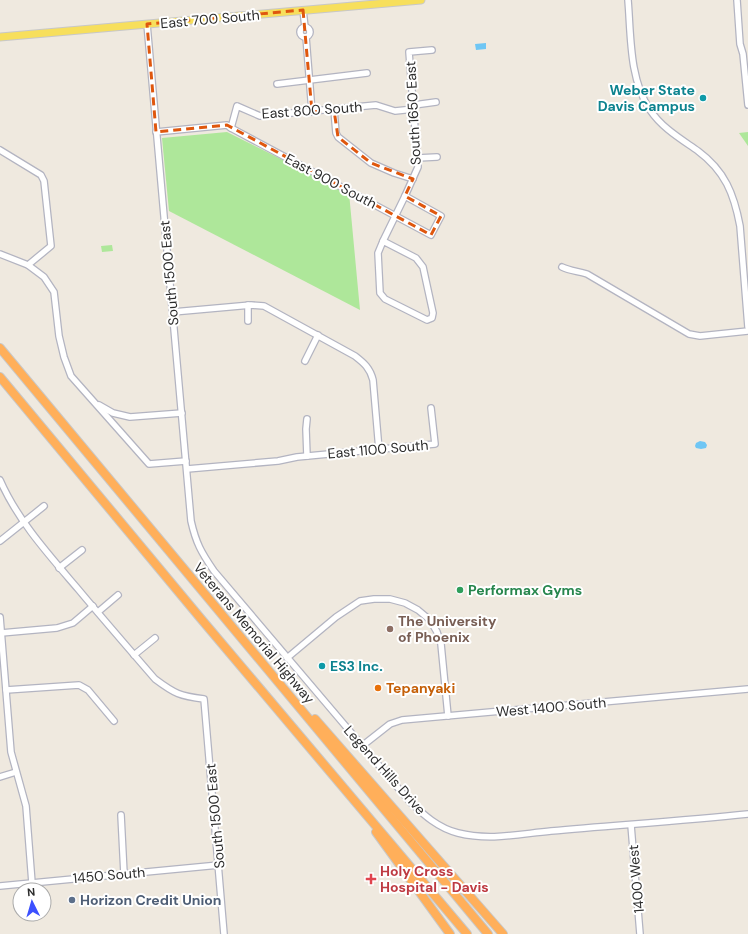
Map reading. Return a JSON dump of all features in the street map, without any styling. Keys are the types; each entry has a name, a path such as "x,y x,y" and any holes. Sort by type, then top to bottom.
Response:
{"highway":[{"path":"0,343 32,386"},
{"name":"Veterans Memorial Highway","path":"0,348 488,934"},
{"path":"0,377 202,620 467,934"},
{"path":"295,704 310,713 503,934"},
{"path":"356,801 371,826 450,934"}],"main road":[{"name":"East 700 South","path":"0,37 421,0"}],"street":[{"path":"628,0 635,73 645,101 656,117 675,136 709,161 730,188 738,213 745,256 748,327"},
{"path":"737,0 740,44 744,54 748,105"},
{"path":"303,10 305,27 302,28 300,32 302,36 306,37 312,112"},
{"name":"South 1500 East","path":"148,24 156,132 191,521"},
{"name":"South 1650 East","path":"383,241 416,258 423,267 433,313 432,318 426,320 385,299 380,292 378,253 383,241 396,216 418,167 410,52 432,50"},
{"path":"277,84 367,73"},
{"name":"East 800 South","path":"231,128 237,106 260,116 376,105 395,111 436,102"},
{"path":"334,110 336,134 338,137 371,163 413,179"},
{"path":"156,132 227,125 231,128"},
{"name":"East 900 South","path":"231,128 431,235 440,216 405,196"},
{"path":"0,150 41,175 44,180 51,246 28,265"},
{"path":"417,158 437,157"},
{"path":"0,254 28,265 44,277 54,292 57,328 64,357 71,376 149,464 186,461"},
{"path":"562,267 569,271 577,271 587,274 689,334 700,336 748,331"},
{"path":"248,306 248,321"},
{"path":"173,312 264,306 364,362 370,371 372,380 379,450"},
{"path":"305,361 318,335"},
{"path":"94,401 113,413 130,417 182,413"},
{"name":"East 1100 South","path":"187,469 435,444 431,408"},
{"name":"East 1100 South","path":"307,419 307,456"},
{"path":"0,480 14,507 24,522 59,568 134,655 155,638"},
{"path":"0,541 44,506"},
{"name":"Legend Hills Drive","path":"191,521 195,538 202,554 214,571 410,802 426,818 439,826 456,833 491,838 550,831 748,814"},
{"path":"59,568 82,550"},
{"path":"98,612 118,595"},
{"path":"287,658 336,617 360,601 390,599 405,603 418,610 430,620 437,632 441,644 448,716"},
{"path":"1,633 57,628 73,622 93,606"},
{"path":"0,617 11,752 26,806 32,882"},
{"name":"South 1500 East","path":"134,655 155,679 172,692 204,699 224,934"},
{"path":"6,690 79,685 88,690 114,721"},
{"name":"West 1400 South","path":"362,746 390,724 402,720 748,689"},
{"path":"0,777 16,772"},
{"path":"121,814 124,874"},
{"name":"1400 West","path":"631,825 640,934"},
{"name":"1450 South","path":"32,882 218,865"},
{"name":"1450 South","path":"0,886 12,884"}],"highlighted area":[{"path":"303,10 312,112 334,110 338,137 371,163 413,179 405,196 441,216 431,235 227,125 156,132 147,24"}],"green space":[{"path":"227,132 349,193 360,310 169,211 162,138"},
{"path":"748,132 748,146 739,133"},
{"path":"112,245 113,251 102,252 101,246"}],"water":[{"path":"486,43 486,49 476,50 475,44"},
{"path":"700,441 705,442 707,445 706,448 696,448 696,443"}],"place":[{"name":"Weber State Davis Campus","path":"703,98"},
{"name":"Performax Gyms","path":"460,590"},
{"name":"The University of Phoenix","path":"390,629"},
{"name":"ES3 Inc.","path":"322,666"},
{"name":"Tepanyaki","path":"378,688"},
{"name":"Holy Cross Hospital - Davis","path":"371,879"},
{"name":"Horizon Credit Union","path":"72,900"}]}
